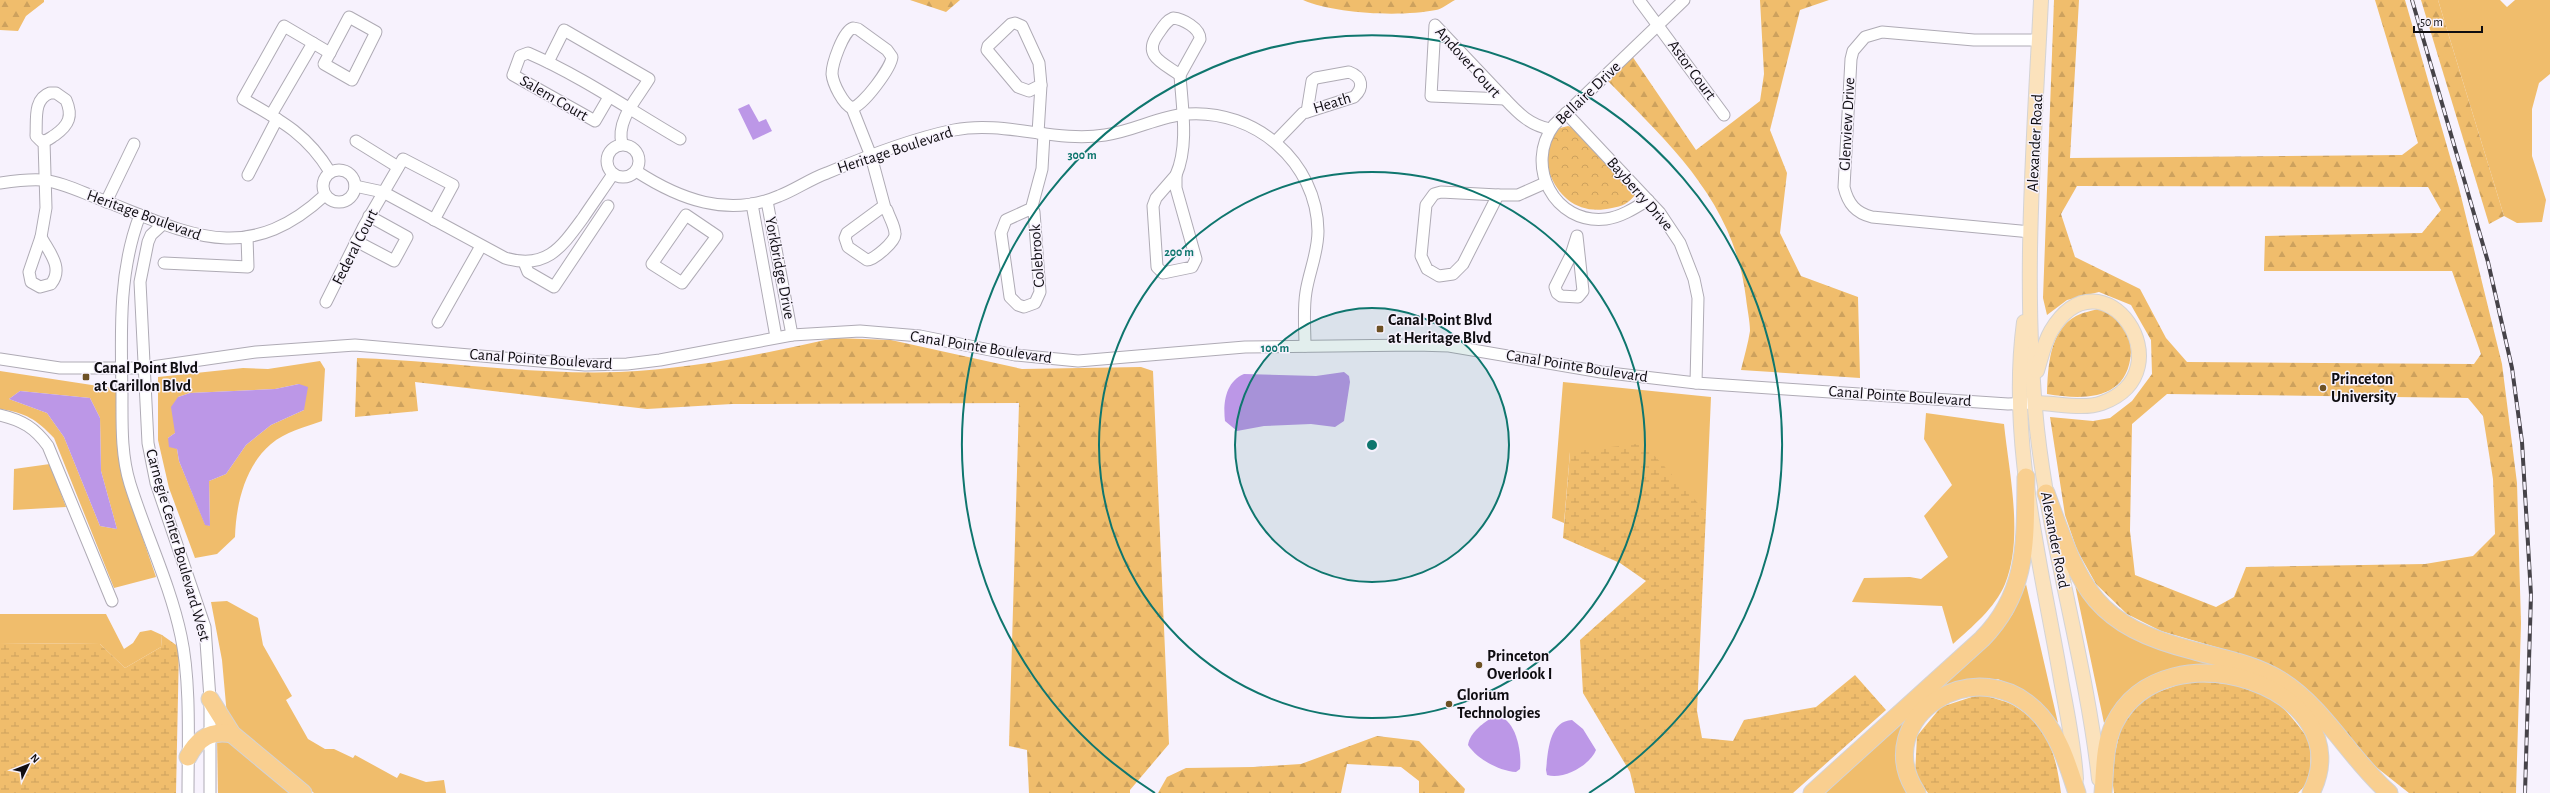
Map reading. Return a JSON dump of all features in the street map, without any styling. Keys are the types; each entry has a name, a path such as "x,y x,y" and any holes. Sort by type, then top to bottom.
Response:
{"highway":[{"path":"1812,793 1982,639 2001,617 2011,600 2021,569 2025,546 2026,478"},
{"path":"2046,493 2076,570 2088,590 2103,608 2130,629 2150,638 2246,665 2279,680 2304,699 2389,793"},
{"path":"2102,793 2110,734 2128,702 2141,691 2159,681 2198,672 2233,675 2245,678 2268,688 2296,709 2309,725 2318,746 2319,767 2310,793"},
{"path":"1917,793 1908,776 1905,757 1908,740 1915,723 1926,708 1939,697 1958,690 1986,686 2015,694 2041,716 2056,738 2077,793"},
{"path":"210,699 232,734 303,793"},
{"path":"188,757 199,741 209,734 218,732 232,734"}],"main road":[{"name":"Alexander Road","path":"2041,0 2029,285 2034,383 2046,493 2090,718 2102,793"},
{"name":"Alexander Road","path":"2029,285 2022,338 2021,404 2026,478 2071,734 2077,793"},
{"path":"2034,383 2051,331 2065,314 2074,307 2094,303 2108,305 2122,313 2132,325 2138,347 2138,362 2129,383 2119,393 2108,401 2092,405 2036,404"}],"street":[{"name":"Astor Court","path":"1639,0 1660,26 1724,115"},
{"name":"Bellaire Drive","path":"1648,200 1617,217 1594,219 1582,217 1565,208 1556,201 1545,182 1541,164 1542,151 1550,129 1660,26 1684,0"},
{"path":"349,17 376,32 352,80 324,64 330,53 349,17"},
{"path":"1176,175 1156,198 1152,212 1157,267 1166,273 1192,267 1196,259 1176,188 1176,175 1182,148 1183,114 1180,75 1200,39 1200,34 1198,30 1173,18 1166,22 1152,43 1151,48 1156,57 1180,75"},
{"path":"1031,210 1042,169 1041,85 1039,63 1022,26 1019,23 1010,24 988,46 988,54 1018,87 1029,91 1041,85"},
{"name":"Andover Court","path":"1435,25 1494,88 1505,99 1431,96 1435,25"},
{"path":"330,53 284,26 243,99 274,117 309,142 330,172"},
{"path":"852,108 862,102 875,87 888,67 892,57 887,50 858,28 853,28 845,33 832,75 836,86 848,106 852,108 871,156 885,208 894,229 894,238 875,258 867,260 848,247 845,238 847,233 885,208"},
{"name":"Salem Court","path":"548,62 564,30 649,79 631,110 621,123 620,131 622,144"},
{"name":"Glenview Drive","path":"2031,232 1872,217 1860,213 1850,204 1844,187 1850,59 1859,43 1865,37 1882,32 1974,40 2039,40"},
{"path":"248,175 274,117 313,43"},
{"name":"Salem Court","path":"609,97 595,121 512,74 520,56 523,53 528,53 548,62 609,97 680,139"},
{"name":"Heath","path":"1275,142 1303,113 1308,112 1354,97 1361,88 1359,78 1349,72 1316,78 1310,86 1308,112"},
{"path":"1505,99 1523,118 1541,127 1550,129"},
{"name":"Heritage Boulevard","path":"636,171 671,192 690,200 716,205 752,204 767,201 825,173 871,156 955,130 987,128 1082,137 1105,136 1183,114 1204,113 1234,119 1263,132 1275,142 1296,164 1306,180 1316,214 1317,250 1305,297 1305,346"},
{"name":"Bayberry Drive","path":"1566,113 1648,200 1680,243 1694,279 1699,317 1696,383"},
{"path":"356,141 398,167 403,158 453,185 434,220"},
{"path":"41,237 46,208 43,180 44,142"},
{"path":"106,202 134,144"},
{"path":"622,144 629,146 637,154 639,165 636,171 625,177 613,174 607,167 607,155 616,146 622,144"},
{"name":"Federal Court","path":"326,302 369,216 398,167"},
{"path":"340,170 347,171 354,180 355,186 352,196 342,202 335,202 325,196 323,182 330,172 340,170"},
{"path":"355,186 384,192 505,258 524,262 545,258 565,244 613,174"},
{"name":"Heritage Boulevard","path":"0,183 43,180 58,183 190,234 212,238 247,238 283,227 312,208 325,196"},
{"path":"1498,195 1459,270 1446,276 1433,274 1427,269 1421,256 1426,205 1429,199 1441,192 1518,195 1545,182"},
{"path":"686,215 717,236 682,283 652,264 686,215 690,200"},
{"name":"Yorkbridge Drive","path":"767,201 792,335"},
{"name":"Yorkbridge Drive","path":"752,204 776,337"},
{"path":"524,262 528,272 554,287 608,206"},
{"name":"Colebrook","path":"1031,210 1034,212 1040,292 1035,303 1024,307 1018,305 1010,297 1001,233 1002,226 1011,216 1031,210"},
{"name":"Carnegie Center Boulevard West","path":"140,215 127,255 124,283 121,369 123,445 126,464 176,615 181,638 188,757 188,793"},
{"path":"356,242 394,261 406,237 369,216"},
{"path":"1577,236 1583,291 1578,297 1561,296 1556,294 1555,288 1571,255 1582,217"},
{"name":"Carnegie Center Boulevard West","path":"164,224 152,235 148,242 140,282 148,443 151,463 205,627 210,699 210,793"},
{"path":"164,264 248,267 247,238"},
{"path":"438,322 481,246"},
{"name":"Canal Pointe Boulevard","path":"0,359 60,368 121,369 144,368 256,352 355,345 585,365 627,364 660,360 792,335 830,331 890,332 920,336 1015,355 1078,361 1244,347 1449,346 1601,372 1696,383 2036,404"},
{"path":"0,415 16,418 31,426 48,446 112,601"}],"green space":[{"path":"0,0 44,0 44,2 26,16 18,31 0,30"},
{"path":"910,0 960,0 946,12"},
{"path":"1303,0 1455,0 1436,10 1387,14 1332,8 1316,5"},
{"path":"1760,0 1829,0 1800,10 1770,130 1787,173 1780,233 1801,276 1858,297 1860,378 1741,370 1750,331 1750,323 1739,263 1728,232 1713,203 1695,176 1652,126 1604,77 1630,53 1696,150 1760,101 1764,74"},
{"path":"2054,0 2079,0 2070,158 2402,155 2418,143 2375,0 2405,0 2459,188 2502,364 2517,483 2521,623 2516,793 2409,793 2376,767 2292,678 2257,659 2161,631 2127,614 2096,584 2077,550 2065,515 2050,417 2093,421 2110,418 2132,401 2152,374 2151,340 2131,305 2099,292 2067,300 2047,315 2043,298","holes":["2077,186 2428,187 2441,210 2422,233 2265,236 2264,271 2452,271 2481,354 2474,364 2187,362 2166,338 2140,289 2075,257 2061,214","2167,394 2468,398 2483,416 2493,479 2495,534 2473,556 2425,564 2246,567 2234,597 2216,607 2135,575 2130,531 2132,424"]},
{"path":"2421,0 2438,0 2504,216 2489,224"},
{"path":"2438,0 2500,0 2507,7 2515,0 2550,0 2550,74 2539,83 2532,109 2532,156 2546,200 2542,222 2517,223 2504,216"},
{"path":"1568,126 1574,128 1631,188 1635,195 1630,201 1616,207 1601,210 1591,209 1573,204 1559,191 1544,162 1544,156 1549,143 1557,131 1560,128"},
{"path":"2100,308 2126,325 2131,352 2128,368 2122,380 2113,388 2102,394 2075,397 2047,394 2049,361 2055,340 2060,331 2076,316"},
{"path":"834,338 891,340 1022,369 1141,367 1153,371 1169,744 1130,790 1130,793 1029,793 1027,750 1009,746 1019,403 732,404 647,409 415,382 418,411 355,417 357,358 554,372 619,372 673,368 727,360"},
{"path":"320,361 325,369 322,421 282,436 262,453 248,474 244,486 237,512 235,537 217,554 195,558 169,488 158,440 158,377 243,368 268,369","holes":["299,384 304,410 271,425 246,445 226,474 209,481 210,526 205,524 179,461 177,449 168,438 175,433 178,397 190,393 275,389"]},
{"path":"0,371 118,389 120,447 127,492 156,577 114,588 54,438 42,426 30,418 0,409","holes":["20,391 90,398 100,418 101,471 117,529 100,526 64,437 47,413 9,399"]},
{"path":"1563,382 1711,397 1706,512 1699,507 1570,452 1564,523 1552,518"},
{"path":"1926,413 2004,424 2012,484 2014,505 2014,546 2011,566 2005,584 2001,593 1989,609 1953,644 1942,606 1852,602 1864,578 1910,577 1921,579 1948,557 1924,516 1952,485 1924,439"},
{"path":"1643,443 1706,512 1697,711 1702,738 1733,741 1744,720 1816,707 1855,675 1886,710 1793,793 1635,793 1630,772 1583,693 1580,640 1646,581 1620,563 1563,538 1570,452"},
{"path":"50,464 66,507 13,510 14,469"},
{"path":"2074,580 2131,636 2212,663 2138,686 2104,723"},
{"path":"2026,584 2058,723 2033,697 1998,679 1938,689 1989,642 2012,615"},
{"path":"227,601 258,618 263,645 292,696 286,700 308,739 325,749 334,749 353,758 355,755 397,778 400,773 426,782 444,780 446,793 314,793 239,731 227,716 222,660 211,602"},
{"path":"0,614 106,614 124,649 133,643 140,632 151,630 162,635 161,647 125,668 100,644 0,643"},
{"path":"162,635 179,647 176,793 0,793 0,643 100,644 125,668 161,647"},
{"path":"2186,682 2238,686 2261,693 2273,700 2287,712 2311,742 2310,780 2298,793 2114,793 2111,770 2121,727 2144,697"},
{"path":"1981,694 2013,705 2035,722 2049,743 2056,766 2061,793 1928,793 1915,776 1917,736 1941,707"},
{"path":"1911,714 1910,793 1823,793"},
{"path":"1377,736 1419,741 1465,789 1464,793 1419,793 1419,781 1401,767 1347,764 1341,793 1158,793 1167,777 1186,768 1253,767 1301,764"},
{"path":"217,738 227,739 294,793 218,793"}],"shaded area":[{"path":"749,104 759,122 766,119 772,131 753,140 738,109"},
{"path":"1344,372 1349,376 1350,382 1344,421 1335,427 1311,424 1264,426 1237,431 1225,421 1224,408 1229,388 1233,382 1244,374 1316,376"},
{"path":"299,384 308,387 304,410 271,425 246,445 226,474 209,481 210,526 205,525 179,461 177,449 169,447 168,438 175,433 171,407 178,397 190,393 275,389"},
{"path":"20,391 90,398 100,418 101,471 117,529 100,526 64,437 47,413 9,399"},
{"path":"1495,716 1508,722 1516,736 1519,745 1520,769 1516,772 1496,767 1477,755 1468,745 1469,740 1482,724"},
{"path":"1572,720 1583,729 1596,750 1588,761 1576,770 1561,775 1547,775 1546,770 1549,747 1554,732 1564,722"}],"railway":[{"path":"2412,0 2488,262 2512,368 2522,442 2531,595 2525,793"}],"place":[{"name":"Canal Point Blvd at Heritage Blvd","path":"1380,329"},
{"name":"Canal Point Blvd at Carillon Blvd","path":"86,377"},
{"name":"Princeton University","path":"2323,388"},
{"name":"Princeton Overlook I","path":"1479,665"},
{"name":"Glorium Technologies","path":"1449,704"}]}
